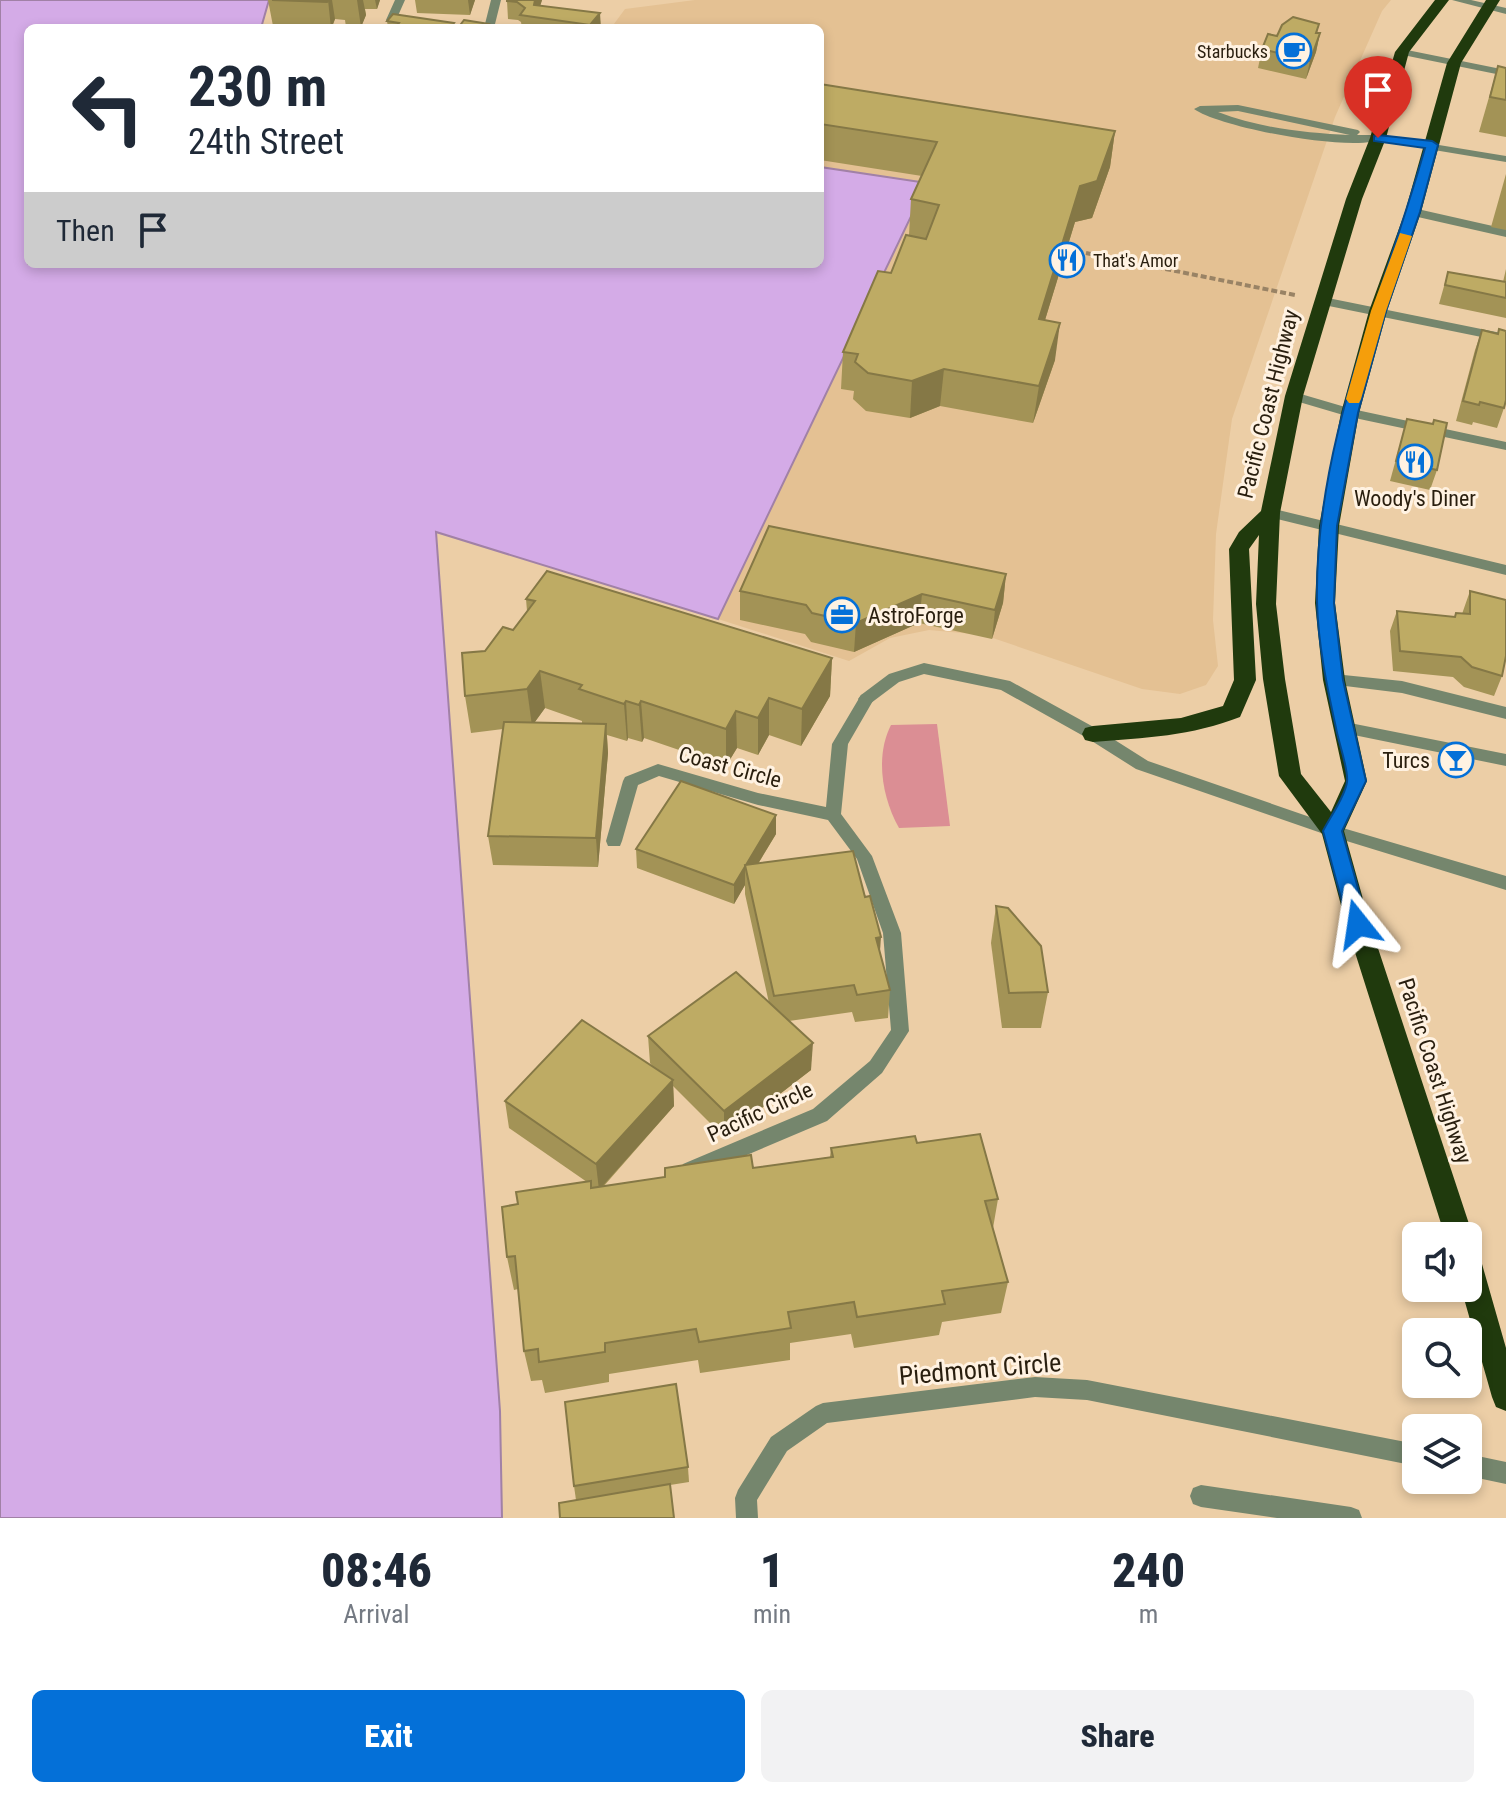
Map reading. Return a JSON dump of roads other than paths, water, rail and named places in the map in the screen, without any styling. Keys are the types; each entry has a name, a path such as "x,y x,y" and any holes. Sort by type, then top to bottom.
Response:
{"highway":[{"name":"Pacific Coast Highway","path":"1442,0 1402,52 1378,138 1354,199 1294,396 1270,513 1266,604 1274,679 1290,776 1333,831 1358,924 1454,1222"},
{"path":"1333,831 1356,781 1334,680 1325,603 1329,526 1350,413 1378,311 1413,212 1454,63 1489,4"},
{"path":"1093,734 1165,729 1214,719 1232,711 1245,680 1239,549 1246,537 1270,513"},
{"path":"1479,1302 1506,1397"}],"street":[{"path":"400,0 391,20 418,24"},
{"path":"1457,0 1489,4 1506,11"},
{"path":"490,24 495,2"},
{"path":"1402,52 1506,73"},
{"path":"1378,138 1317,139 1234,123 1200,109 1238,108 1378,138 1506,159"},
{"path":"1413,212 1506,233"},
{"path":"1323,301 1506,338"},
{"path":"1294,396 1350,413 1506,446"},
{"path":"1270,513 1506,570"},
{"path":"833,815 840,744 866,699 894,678 924,668 1005,685 1142,765 1333,831 1506,883"},
{"path":"1334,680 1402,687 1506,713"},
{"path":"1345,728 1506,760"},
{"name":"Coast Circle","path":"614,841 631,781 658,770 758,799 833,815"},
{"name":"Pacific Circle","path":"669,1179 820,1115 876,1067 900,1031 892,933 864,856 833,815"},
{"name":"Piedmont Circle","path":"747,1518 746,1498 779,1444 823,1413 1035,1387 1087,1390 1402,1452"},
{"path":"1482,1468 1506,1473"},
{"path":"1201,1496 1351,1518"}],"place":[{"name":"Starbucks","path":"1294,51"},
{"name":"That's Amor","path":"1067,260"},
{"name":"Woody's Diner","path":"1415,462"},
{"name":"AstroForge","path":"842,615"},
{"name":"Turcs","path":"1456,760"}]}
